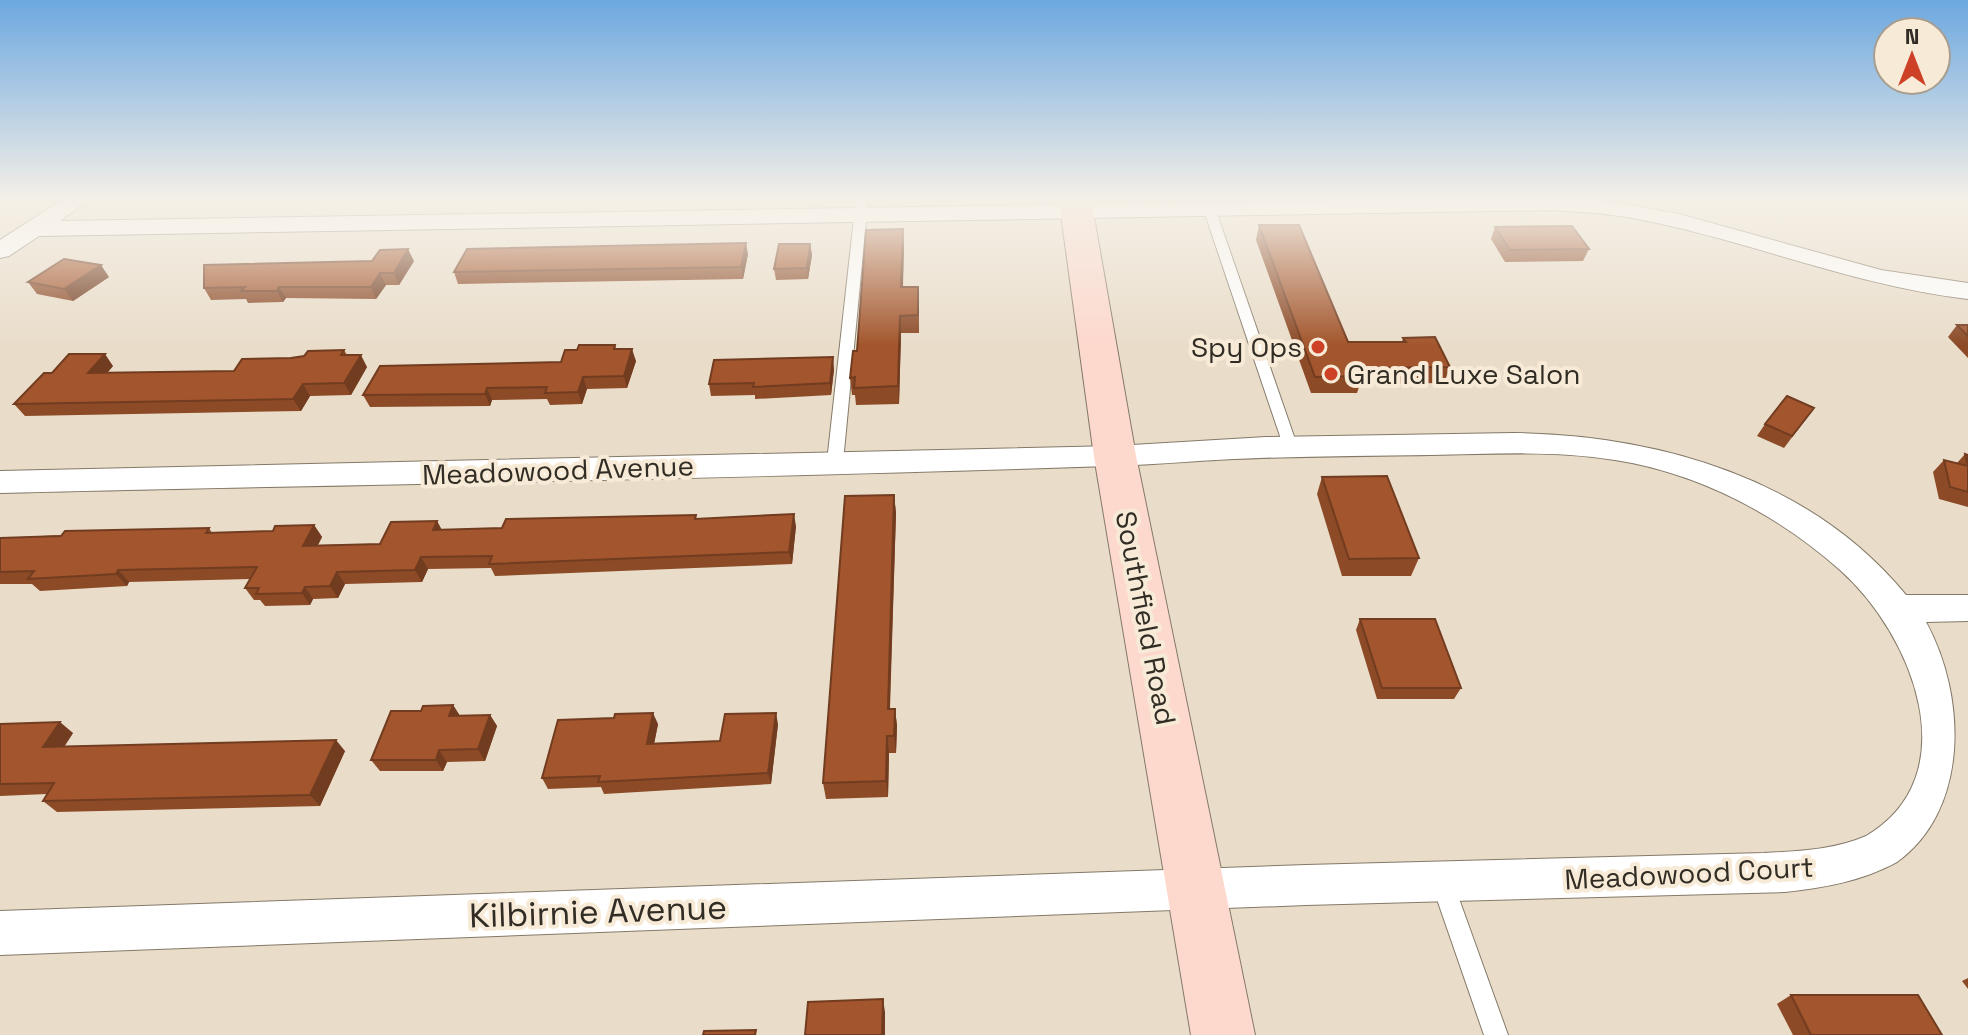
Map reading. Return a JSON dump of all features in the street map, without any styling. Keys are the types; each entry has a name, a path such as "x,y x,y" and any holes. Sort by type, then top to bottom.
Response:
{"main road":[{"name":"Southfield Road","path":"1083,248 1115,456 1223,1035"}],"street":[{"path":"1775,248 1888,280 1968,291"},
{"name":"Meadowood Court","path":"1115,456 1290,445 1553,444 1617,450 1684,467 1738,488 1798,522 1844,554 1877,584 1898,609 1920,643 1946,696 1953,738 1949,769 1941,790 1924,815 1904,835 1866,856 1805,870 1197,890"},
{"name":"Meadowood Avenue","path":"0,482 1115,456"},
{"path":"1898,609 1968,608"},
{"name":"Kilbirnie Avenue","path":"0,933 1197,890"}],"lane":[{"path":"835,462 857,248"},
{"path":"1223,248 1290,445"},
{"path":"1442,882 1496,1035"}],"building":[{"path":"745,248 741,267 454,272 467,249"},
{"path":"778,248 809,248 807,268 774,269"},
{"path":"865,248 902,248 901,287 918,287 918,315 900,316 898,386 854,388 855,377 850,378 853,351 857,351"},
{"path":"1268,248 1309,248 1348,342 1406,342 1403,338 1435,337 1450,367 1359,368 1363,376 1315,377"},
{"path":"1509,248 1589,249 1510,250"},
{"path":"408,249 394,273 380,273 371,287 279,287 277,291 241,291 245,287 204,288 204,265 372,261 380,250"},
{"path":"64,259 101,265 64,289 28,282"},
{"path":"1957,325 1968,325 1968,336"},
{"path":"579,345 615,345 614,349 632,349 624,376 583,377 578,392 545,393 547,387 487,388 485,394 363,395 380,366 561,362 565,350 577,350"},
{"path":"344,350 341,355 361,355 344,383 303,384 293,399 14,404 44,373 52,373 69,354 105,354 88,373 234,371 242,359 291,358 304,356 308,351"},
{"path":"833,357 830,383 753,387 754,383 709,384 714,360"},
{"path":"1787,396 1814,408 1792,436 1765,424"},
{"path":"1944,460 1968,466 1968,492 1950,487"},
{"path":"1387,476 1419,558 1349,559 1322,477"},
{"path":"894,495 888,709 895,709 894,736 887,736 886,781 823,783 845,496"},
{"path":"794,514 789,552 489,564 492,556 421,557 415,570 337,572 330,586 305,587 302,593 256,594 259,588 245,588 257,567 118,570 116,574 28,579 34,571 0,572 0,538 61,536 65,531 209,528 206,533 273,531 275,526 314,525 303,546 380,544 391,522 437,521 433,530 502,528 506,519 696,515 695,519"},
{"path":"1360,619 1435,619 1461,688 1382,688"},
{"path":"453,705 449,716 490,715 478,749 439,750 436,760 371,760 391,711 421,711 423,706"},
{"path":"653,713 647,744 720,741 725,714 776,713 768,773 598,782 600,776 542,778 558,720"},
{"path":"60,722 43,747 336,740 310,795 43,801 54,783 0,784 0,724"},
{"path":"1791,995 1918,995 1942,1035 1811,1035"},
{"path":"883,999 882,1035 805,1035 808,1002"},
{"path":"756,1030 755,1035 703,1035 704,1031"}],"place":[{"name":"Spy Ops","path":"1318,347"},
{"name":"Grand Luxe Salon","path":"1331,374"}]}
